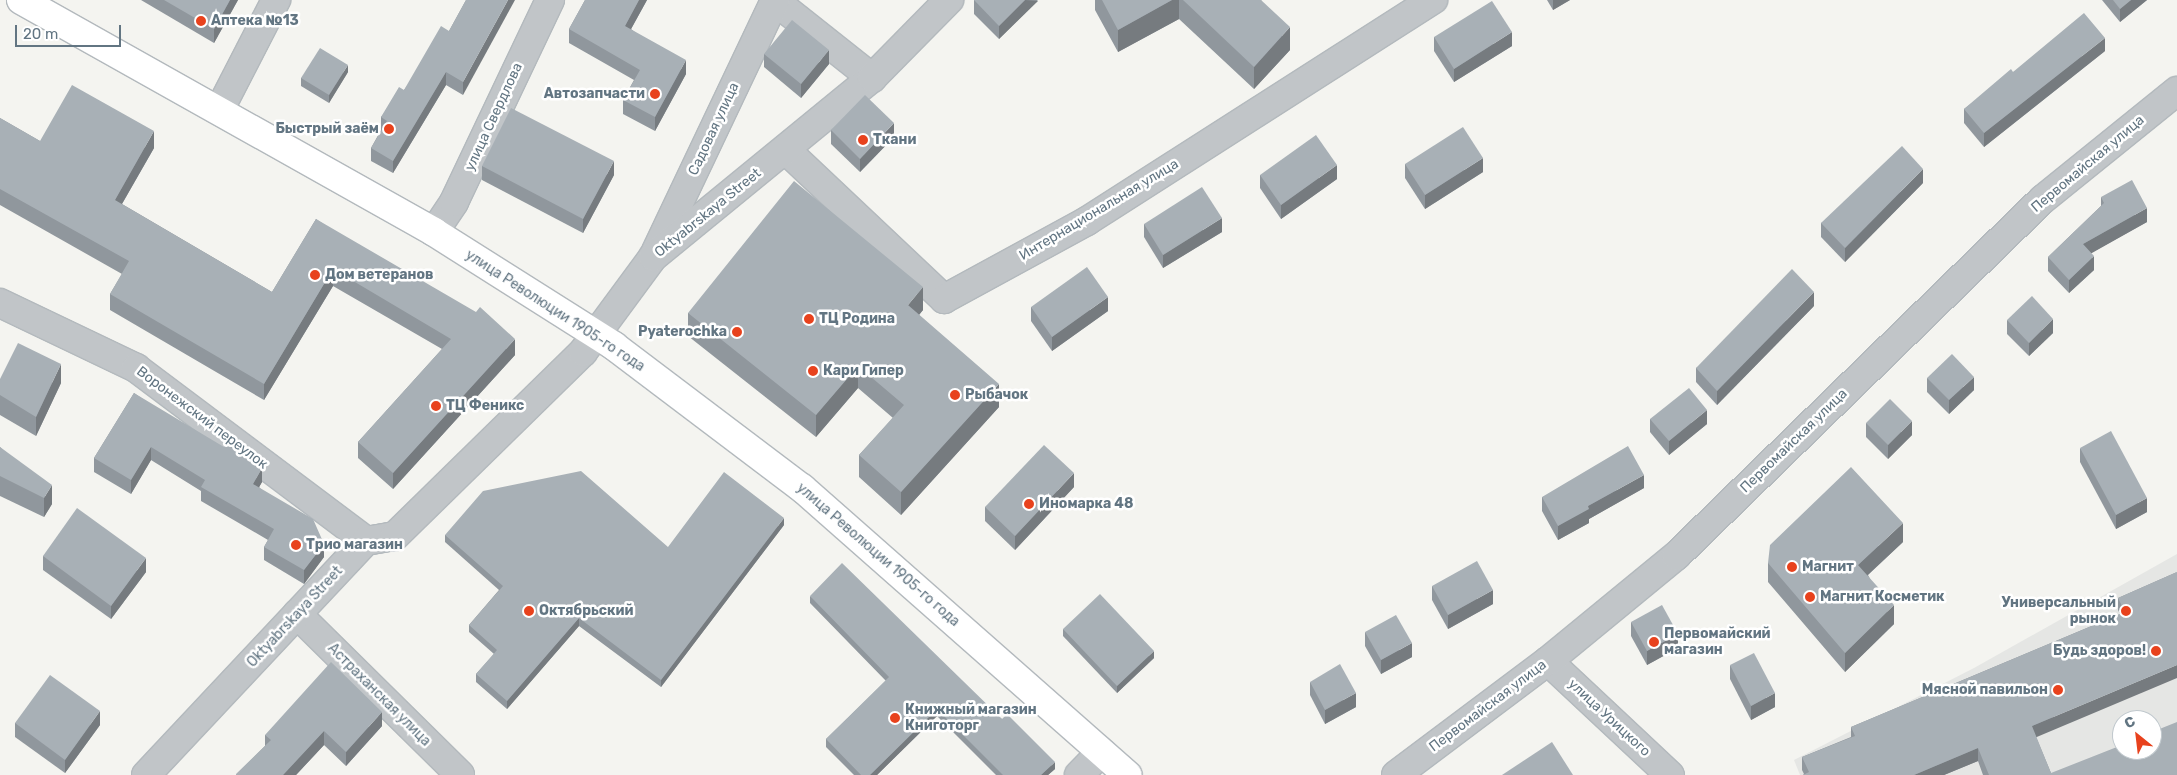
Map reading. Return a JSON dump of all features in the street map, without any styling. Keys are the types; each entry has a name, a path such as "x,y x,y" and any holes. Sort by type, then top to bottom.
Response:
{"street":[{"name":"улица Революции 1905-го года","path":"21,0 220,109 434,232 596,334 802,488 1128,775"},
{"path":"220,109 276,0"},
{"name":"улица Свердлова","path":"434,232 454,202 550,0"},
{"path":"775,0 872,78"},
{"name":"Садовая улица","path":"653,257 775,0"},
{"name":"Oktyabrskaya Street","path":"146,775 366,541 395,536 596,334 653,257 787,151 872,78 949,0"},
{"name":"Интернациональная улица","path":"787,151 944,299 1087,221 1433,0"},
{"name":"Первомайская улица","path":"1396,775 1548,661 1676,556 2043,199 2177,90"},
{"name":"Воронежский переулок","path":"0,303 136,368 366,541"},
{"name":"Астраханская улица","path":"297,614 460,775"},
{"name":"улица Урицкого","path":"1548,661 1670,775"},
{"path":"1079,775 1101,752"}],"shaded area":[{"name":"Универсальный рынок","path":"2177,554 2177,775 1800,775 1794,760 1974,668"}],"building":[{"path":"164,0 230,0 214,29"},
{"path":"466,0 508,0 463,82 446,72 393,161 371,148 387,121 381,117 399,87 404,90 441,26 449,31"},
{"path":"585,0 639,0 625,26 686,60 655,117 623,100 640,70 569,29"},
{"path":"974,0 1025,0 999,26"},
{"path":"1102,0 1172,0 1118,30"},
{"path":"1183,0 1261,0 1290,27 1254,67"},
{"path":"2113,0 2131,0 2120,9"},
{"path":"1492,1 1512,32 1454,69 1434,37"},
{"path":"2084,13 2105,38 1984,133 1964,109 2011,69 2013,72"},
{"path":"792,20 829,50 801,84 764,54"},
{"path":"320,48 348,65 329,95 301,78"},
{"path":"72,85 154,131 115,200 272,292 316,219 476,312 480,307 515,339 393,473 358,442 451,339 333,269 264,384 110,294 129,261 0,189 0,118 40,141"},
{"name":"Ткани","path":"865,95 894,123 860,159 831,130"},
{"path":"511,108 614,161 583,219 482,166"},
{"path":"1463,127 1483,158 1425,195 1405,164"},
{"path":"1316,135 1337,165 1281,205 1260,175"},
{"path":"1902,146 1923,169 1845,248 1821,223"},
{"path":"2132,180 2147,208 2083,244 2094,256 2069,280 2048,257 2104,203 2101,197"},
{"name":"ТЦ Родина","path":"794,181 923,287 908,305 999,384 901,492 859,455 904,405 858,366 816,415 688,313"},
{"path":"1202,187 1222,218 1163,255 1144,224"},
{"path":"1087,267 1108,297 1052,337 1031,307"},
{"path":"1792,269 1814,292 1717,391 1696,368"},
{"path":"2032,296 2053,319 2029,343 2007,320"},
{"path":"18,343 61,364 36,417 0,395 0,379"},
{"path":"1952,354 1974,377 1949,400 1927,378"},
{"path":"1689,388 1707,410 1669,441 1650,419"},
{"path":"134,393 224,447 227,442 262,468 253,484 313,519 324,544 304,570 264,547 274,529 201,487 205,480 151,447 131,480 94,458"},
{"path":"1890,399 1912,421 1888,445 1866,423"},
{"path":"2111,431 2147,498 2116,515 2080,448"},
{"name":"Иномарка 48","path":"1044,445 1074,473 1015,536 985,507"},
{"path":"1628,446 1644,475 1588,506 1589,509 1558,526 1542,497"},
{"path":"0,447 52,485 44,498 0,476"},
{"path":"1851,467 1903,523 1858,565 1894,605 1845,653 1768,563 1770,545"},
{"path":"581,471 668,547 724,472 784,518 661,680 579,618 507,701 476,674 497,650 469,625 503,586 445,535 483,491"},
{"path":"77,508 146,558 111,606 43,556"},
{"path":"1477,561 1493,590 1448,615 1432,586"},
{"path":"842,563 1002,719 1007,714 1055,762 1041,775 1003,775 937,709 870,775 861,775 826,739 889,677 810,596"},
{"name":"Универсальный рынок","path":"2177,572 2177,665 2032,726 2051,773 2112,749 2112,760 2162,760 2162,728 2177,722 2177,775 1989,775 1978,748 1914,775 1803,775 1809,772 1802,757 1855,736 1851,727 2125,612 2118,598"},
{"path":"1100,594 1154,651 1117,686 1063,629"},
{"path":"1662,605 1678,634 1647,651 1631,622"},
{"path":"1396,615 1412,643 1381,660 1365,632"},
{"path":"1754,653 1775,693 1751,706 1730,665"},
{"path":"331,662 382,712 346,752 324,731 283,775 236,775 271,740 265,735"},
{"path":"1340,664 1356,693 1325,710 1310,682"},
{"path":"50,675 100,711 65,760 15,723"},
{"path":"1552,742 1573,775 1502,775"}],"place":[{"name":"Аптека №13","path":"201,21"},
{"name":"Автозапчасти","path":"655,94"},
{"name":"Быстрый заём","path":"389,129"},
{"name":"Ткани","path":"863,140"},
{"name":"Дом ветеранов","path":"315,275"},
{"name":"ТЦ Родина","path":"809,319"},
{"name":"Pyaterochka","path":"737,332"},
{"name":"Кари Гипер","path":"813,371"},
{"name":"Рыбачок","path":"955,395"},
{"name":"ТЦ Феникс","path":"436,406"},
{"name":"Иномарка 48","path":"1029,504"},
{"name":"Трио магазин","path":"296,545"},
{"name":"Магнит","path":"1792,567"},
{"name":"Магнит Косметик","path":"1810,597"},
{"name":"Октябрьский","path":"529,611"},
{"name":"Универсальный рынок","path":"2126,611"},
{"name":"Первомайский магазин","path":"1654,642"},
{"name":"Будь здоров!","path":"2156,651"},
{"name":"Мясной павильон","path":"2058,690"},
{"name":"Книжный магазин Книготорг","path":"895,718"}]}
